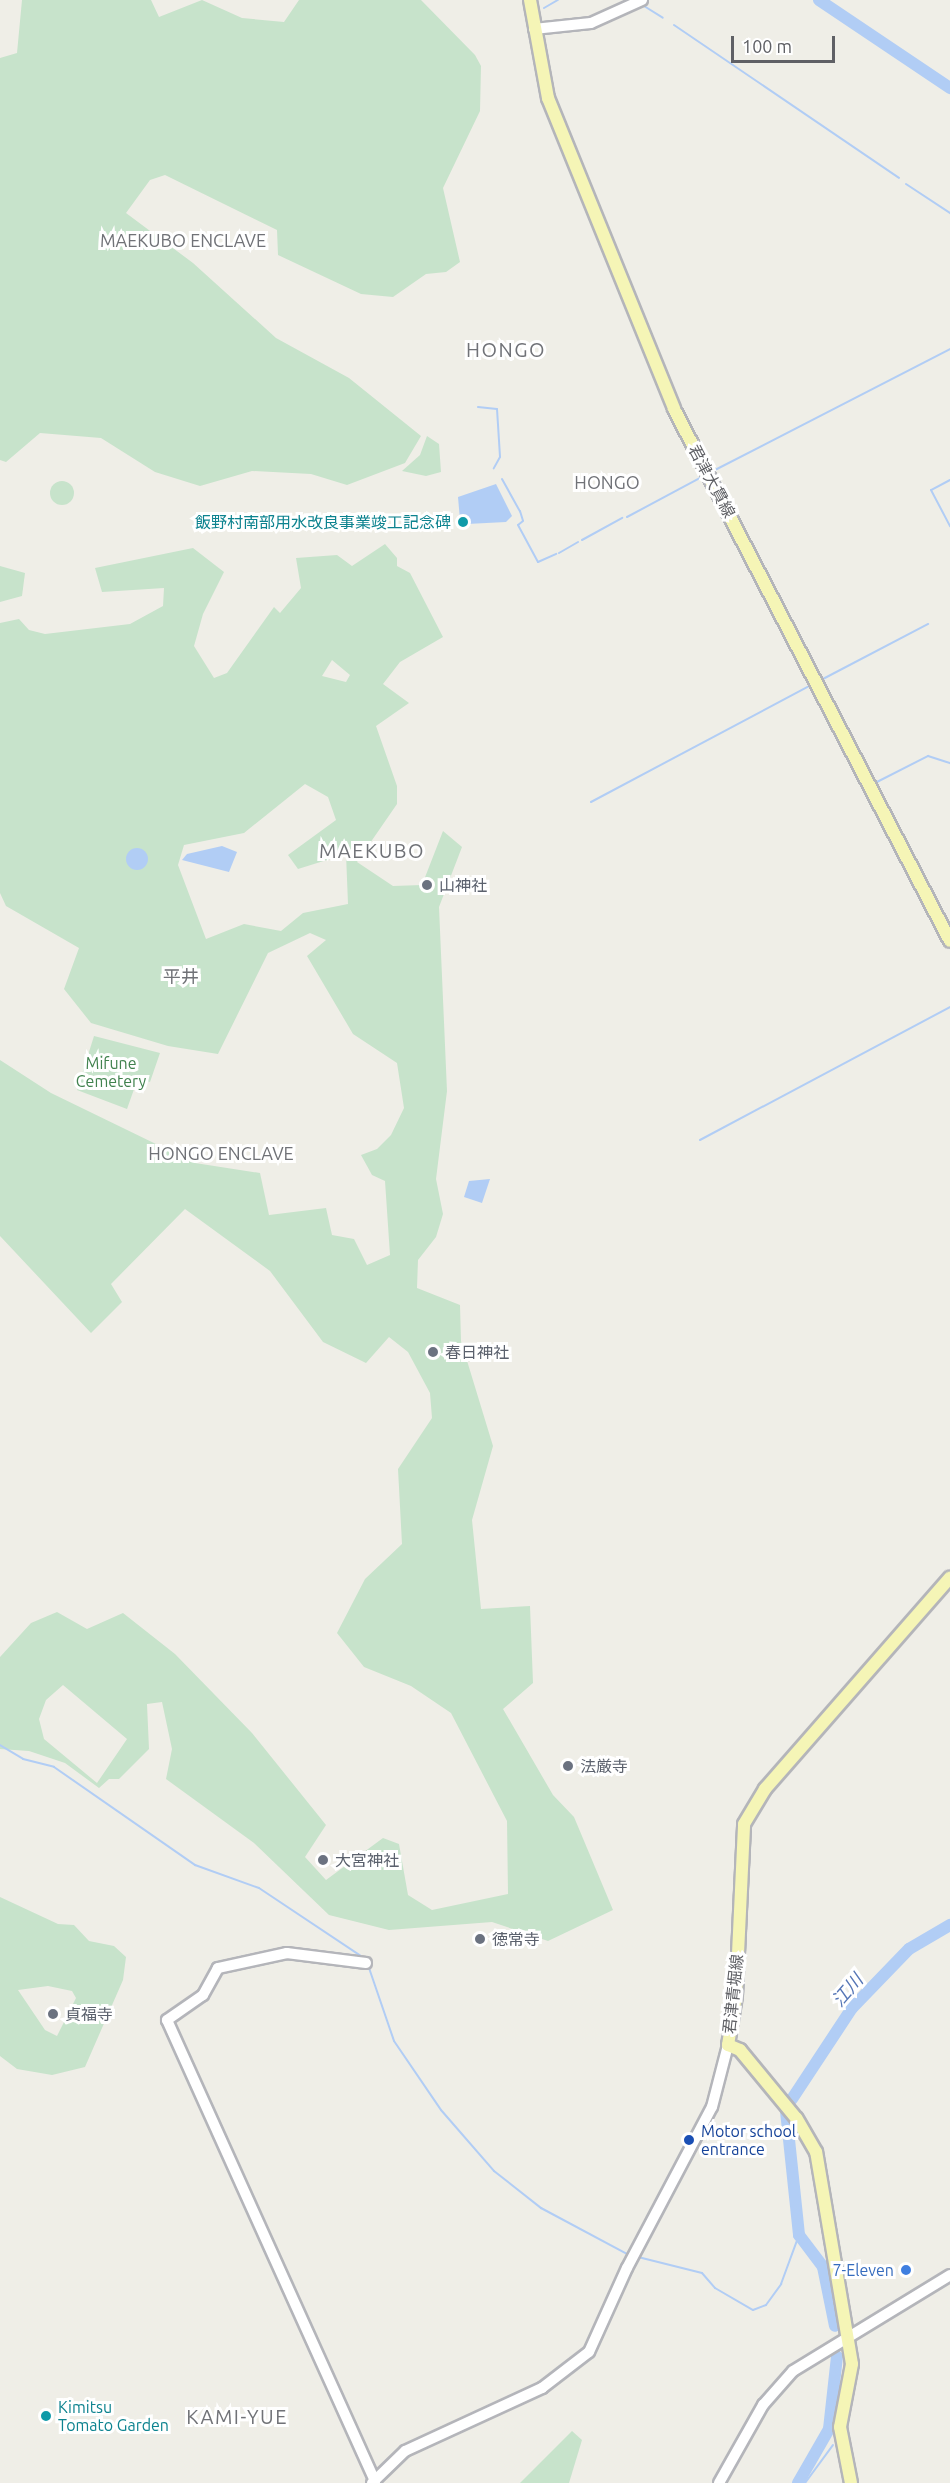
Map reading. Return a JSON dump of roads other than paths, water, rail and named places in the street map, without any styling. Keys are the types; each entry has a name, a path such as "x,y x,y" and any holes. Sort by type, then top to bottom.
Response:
{"main road":[{"name":"君津大貫線","path":"530,0 534,29 558,127 674,410 950,941"},
{"name":"君津青堀線","path":"851,2483 840,2427 851,2378 847,2335 811,2139 740,2050 728,2045 736,1996 746,1817 765,1789 950,1578"}],"street":[{"path":"534,29 591,23 642,0"},
{"path":"366,1964 287,1953 218,1968 202,1995 167,2020 373,2482 405,2451 568,2372 596,2343 633,2255 712,2107 728,2045"},
{"path":"719,2483 778,2386 847,2335 950,2275"}],"water":[{"path":"496,484 512,516 506,522 467,524 460,520 458,497"},
{"path":"222,846 237,852 229,872 182,860 187,854"},
{"path":"133,848 141,848 148,855 148,863 141,870 133,870 126,863 126,855"},
{"path":"490,1179 482,1203 464,1197 469,1181"}],"waterway":[{"path":"544,8 558,0"},
{"path":"819,0 950,88"},
{"path":"644,6 663,18"},
{"path":"674,25 899,178"},
{"path":"906,184 950,213"},
{"path":"713,471 950,349"},
{"path":"478,407 497,409 500,457 494,468"},
{"path":"627,517 702,477"},
{"path":"502,479 520,511 523,521 518,525 538,562 556,554"},
{"path":"950,480 931,490 950,526"},
{"path":"582,540 622,518"},
{"path":"559,553 578,542"},
{"path":"821,680 928,624"},
{"path":"591,802 811,685"},
{"path":"873,784 928,756 950,763"},
{"path":"700,1140 950,1007"},
{"path":"0,1745 23,1759 54,1767 195,1865 259,1888 367,1960"},
{"name":"江川","path":"792,2099 852,2008 909,1949 950,1925"},
{"path":"368,1965 394,2041 441,2110 494,2171 541,2208 629,2255"},
{"name":"江川","path":"786,2111 799,2235 823,2267 835,2326"},
{"path":"638,2257 702,2273 715,2288 753,2310 766,2305 781,2284 799,2235"},
{"name":"江川","path":"798,2483 829,2429 837,2356"},
{"path":"805,2483 833,2445"}],"place":[{"name":"飯野村南部用水改良事業竣工記念碑","path":"463,522"},
{"name":"山神社","path":"427,885"},
{"name":"春日神社","path":"433,1352"},
{"name":"法厳寺","path":"568,1766"},
{"name":"大宮神社","path":"323,1860"},
{"name":"徳常寺","path":"480,1939"},
{"name":"貞福寺","path":"53,2014"},
{"name":"Motor school entrance","path":"689,2140"},
{"name":"7-Eleven","path":"906,2270"},
{"name":"Kimitsu Tomato Garden","path":"46,2416"}],"district":[{"name":"MAEKUBO ENCLAVE","path":"183,240"},
{"name":"HONGO","path":"506,349"},
{"name":"HONGO","path":"607,482"},
{"name":"MAEKUBO","path":"372,850"},
{"name":"平井","path":"181,976"},
{"name":"HONGO ENCLAVE","path":"221,1153"},
{"name":"KAMI-YUE","path":"237,2416"}],"park label":[{"name":"Mifune Cemetery","path":"111,1072"}]}
